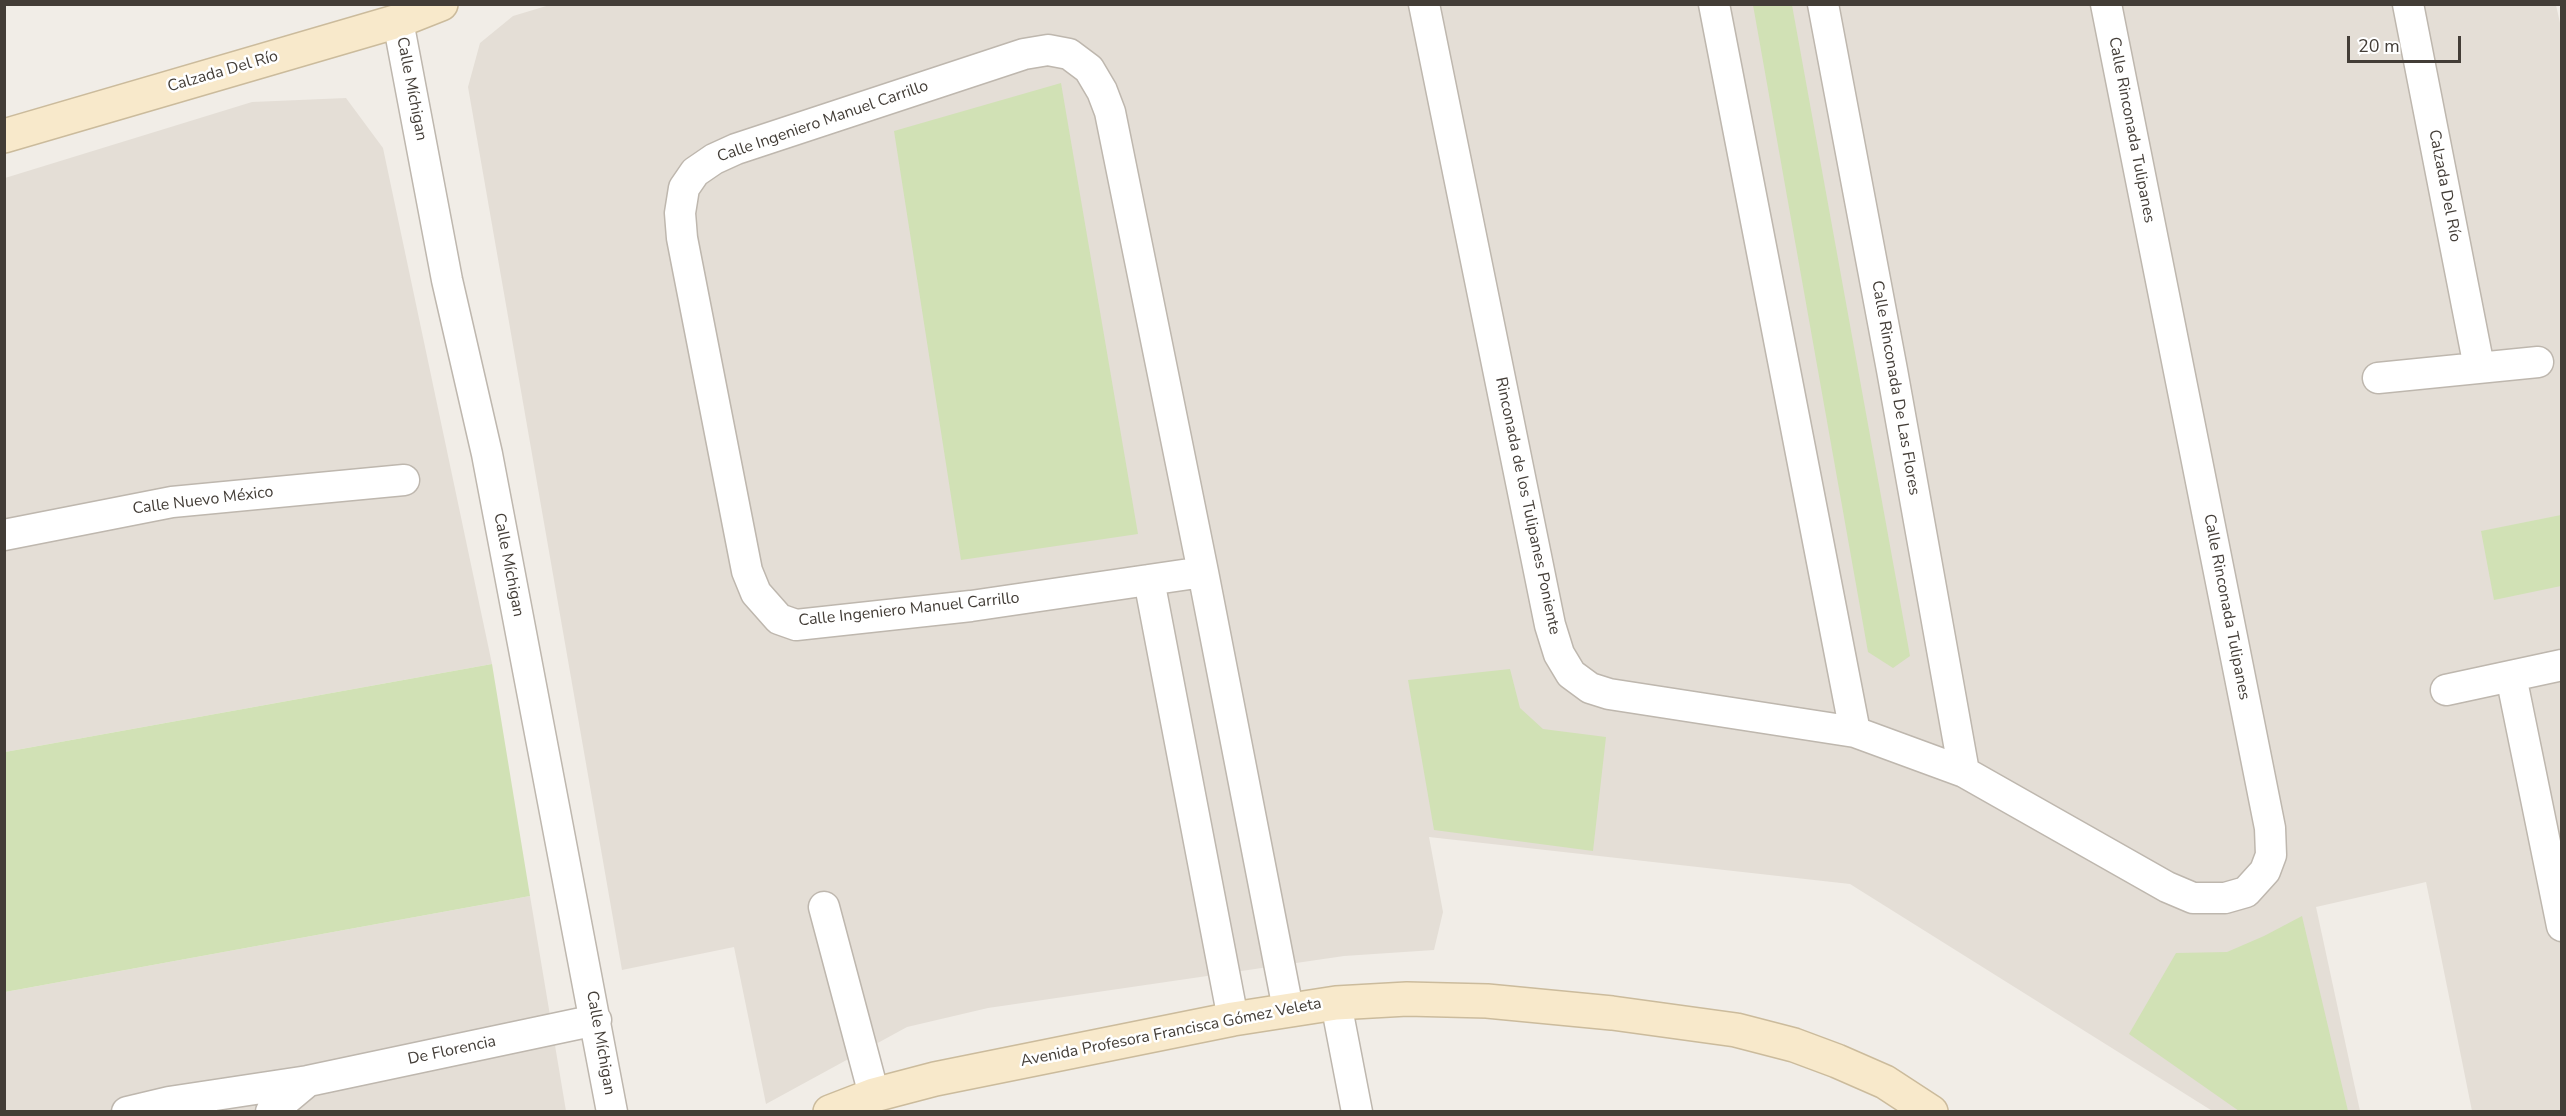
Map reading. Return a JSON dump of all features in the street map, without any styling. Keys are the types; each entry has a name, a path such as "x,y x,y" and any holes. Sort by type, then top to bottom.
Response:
{"street":[{"name":"Calzada Del Río","path":"4,136 398,21 441,4"},
{"name":"Rinconada de los Tulipanes Poniente","path":"1424,4 1550,626 1559,654 1571,674 1590,688 1608,694 1855,732 1964,772"},
{"path":"1714,4 1855,732"},
{"name":"Calle Rinconada De Las Flores","path":"1823,4 1964,772"},
{"name":"Calle Rinconada Tulipanes","path":"1964,772 2167,887 2193,898 2225,898 2246,892 2265,871 2271,855 2270,828 2106,4"},
{"name":"Calzada Del Río","path":"2408,4 2479,367"},
{"name":"Calle Míchigan","path":"398,21 447,280 487,454 612,1112"},
{"name":"Calle Ingeniero Manuel Carrillo","path":"1203,572 970,606 796,625 779,619 756,593 747,571 682,238 680,213 684,188 695,172 714,159 736,149 1024,54 1048,50 1069,54 1089,69 1102,91 1110,112 1203,572 1288,1009"},
{"path":"2378,378 2538,362"},
{"name":"Calle Nuevo México","path":"4,535 172,502 404,480"},
{"path":"1149,580 1233,1019"},
{"path":"2446,690 2562,665"},
{"path":"2511,676 2562,926"},
{"path":"824,907 874,1095"},
{"name":"Avenida Profesora Francisca Gómez Veleta","path":"830,1112 874,1095 935,1079 1233,1019 1336,1003 1407,999 1487,1001 1612,1013 1736,1030 1794,1045 1837,1061 1885,1083 1931,1112"},
{"path":"1336,1003 1357,1112"},
{"name":"De Florencia","path":"127,1112 169,1102 308,1081 596,1020"},
{"name":"De Florencia","path":"271,1112 308,1081"}],"shaded area":[{"path":"553,4 2556,5 2562,32 2561,1111 2472,1111 2426,882 2316,907 2360,1111 2214,1112 1850,884 1429,837 1443,912 1434,950 1344,956 988,1008 907,1027 766,1104 734,947 622,970 468,87 480,43 513,16"},
{"path":"346,98 383,148 492,664 5,752 5,178 252,102"},
{"path":"530,896 566,1111 5,1112 5,992"}],"green space":[{"path":"1753,5 1792,5 1910,656 1893,668 1868,652"},
{"path":"1061,83 1138,534 961,560 894,131"},
{"path":"2561,515 2561,586 2494,600 2481,531"},
{"path":"492,664 530,896 5,992 5,752"},
{"path":"1510,669 1520,708 1543,729 1606,737 1593,851 1434,830 1408,680"},
{"path":"2302,916 2348,1111 2239,1111 2129,1034 2176,953 2227,952"}]}
